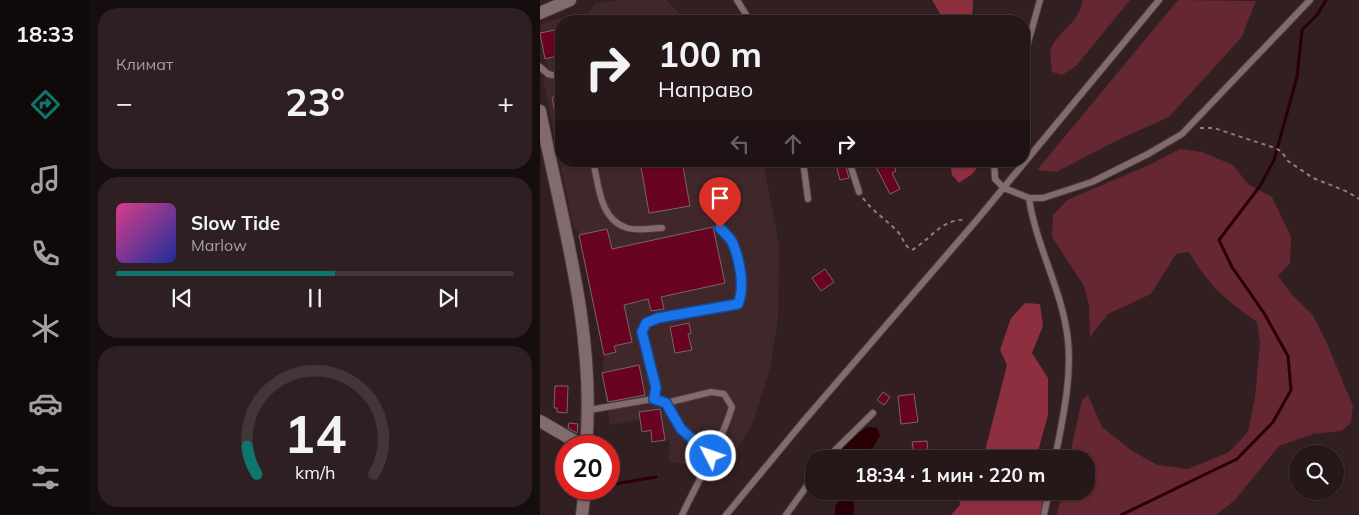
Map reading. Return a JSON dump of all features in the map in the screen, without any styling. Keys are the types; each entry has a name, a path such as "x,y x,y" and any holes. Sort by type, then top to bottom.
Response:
{"street":[{"path":"540,13 570,0"},
{"path":"540,111 585,332 589,410 587,435"},
{"path":"540,421 564,435"},
{"path":"582,515 584,500"}],"lane":[{"path":"737,0 746,15"},
{"path":"1030,36 1040,0"},
{"path":"1030,156 1159,0"},
{"path":"994,167 995,179 1004,188 1029,198 1043,198 1061,194 1092,182 1148,154 1182,134 1310,0"},
{"path":"540,67 548,74 555,76"},
{"path":"594,167 605,212 614,222 628,228 662,228"},
{"path":"804,167 808,199"},
{"path":"851,167 858,192"},
{"path":"726,515 802,423 1021,167"},
{"path":"1029,198 1032,222 1060,300 1068,342 1067,392 1057,450"},
{"path":"654,399 656,388 642,332 646,323 658,318 738,304 741,296 740,266 733,242 720,228"},
{"path":"589,410 654,399 666,403 711,392 724,394 732,407 723,436 682,515"},
{"path":"666,403 681,429 711,456"},
{"path":"835,450 873,413"},
{"path":"786,515 805,489"},
{"path":"1044,515 1046,500"}],"path":[{"path":"1188,128 1214,128 1274,148 1281,151 1288,161 1313,178 1348,192 1359,199"},
{"path":"858,192 873,212 898,232 906,248 912,250 923,244 943,224 957,219 976,221"}],"shaded area":[{"path":"617,0 666,0 681,15 578,15 588,13 595,4"},
{"path":"932,0 973,0 972,15 941,15"},
{"path":"1082,0 1130,0 1077,65 1062,75 1052,72 1050,53 1052,46 1077,15 1081,8"},
{"path":"1178,0 1256,1 1241,38 1169,117 1124,137 1056,172 1037,170"},
{"path":"555,19 555,138 543,79 549,70 540,26 546,21"},
{"path":"1180,149 1202,152 1233,165 1248,184 1272,197 1291,237 1290,263 1278,276 1293,296 1312,314 1326,341 1353,406 1351,423 1341,431 1313,434 1279,446 1235,500 1216,515 1057,515 1060,500 1095,500 1095,450 1071,450 1082,400 1088,395 1102,427 1132,451 1158,465 1188,469 1229,452 1248,432 1255,397 1260,343 1257,322 1219,292 1196,264 1189,252 1176,254 1151,294 1108,314 1090,337 1089,306 1084,286 1052,237 1053,215 1067,200 1149,165"},
{"path":"561,167 764,167 779,245 778,320 770,369 753,423 724,470 669,462 670,440 652,442 651,431 642,432 640,420 610,425 602,373 604,355 578,231 573,226"},
{"path":"951,167 977,167 975,171 959,183 952,175"},
{"path":"1025,303 1040,304 1043,326 1032,353 1048,378 1048,415 1038,450 985,450 1007,365 1000,350 1011,318"},
{"path":"868,427 877,428 880,435 877,442 869,450 841,450 854,436"},
{"path":"840,500 852,500 854,503 853,515 835,515 835,506"},
{"path":"959,500 1042,500 1041,515 951,515 960,505"}],"building":[{"path":"555,30 555,56 545,59 540,33"},
{"path":"555,96 555,114 552,97"},
{"path":"641,167 683,167 690,206 649,213"},
{"path":"837,167 846,167 849,178 840,180"},
{"path":"876,167 894,167 896,171 892,173 900,189 890,194"},
{"path":"713,227 725,283 661,297 664,309 651,311 648,299 624,305 632,342 614,346 616,352 604,355 579,235 607,229 612,249"},
{"path":"825,269 834,282 821,291 812,278"},
{"path":"689,323 691,333 688,334 692,350 675,353 670,327"},
{"path":"639,365 645,395 608,402 602,373"},
{"path":"555,386 568,386 567,413 557,412 557,408 554,408"},
{"path":"883,392 890,397 884,405 877,400"},
{"path":"914,394 918,422 901,424 898,396"},
{"path":"660,409 665,440 652,442 651,430 642,432 639,412"},
{"path":"569,423 578,424 577,433 568,428"},
{"path":"927,441 928,450 914,450 912,442"}],"waterway":[{"path":"1121,515 1237,459 1273,422 1291,390 1288,356 1264,313 1232,267 1219,240 1260,186 1274,160 1297,77 1302,30 1317,15 1326,0"},
{"path":"620,483 656,477"}],"route":[{"path":"711,456 681,429 666,403 654,399 656,388 642,332 646,323 658,318 738,304 741,296 740,266 733,242 720,228"}]}
